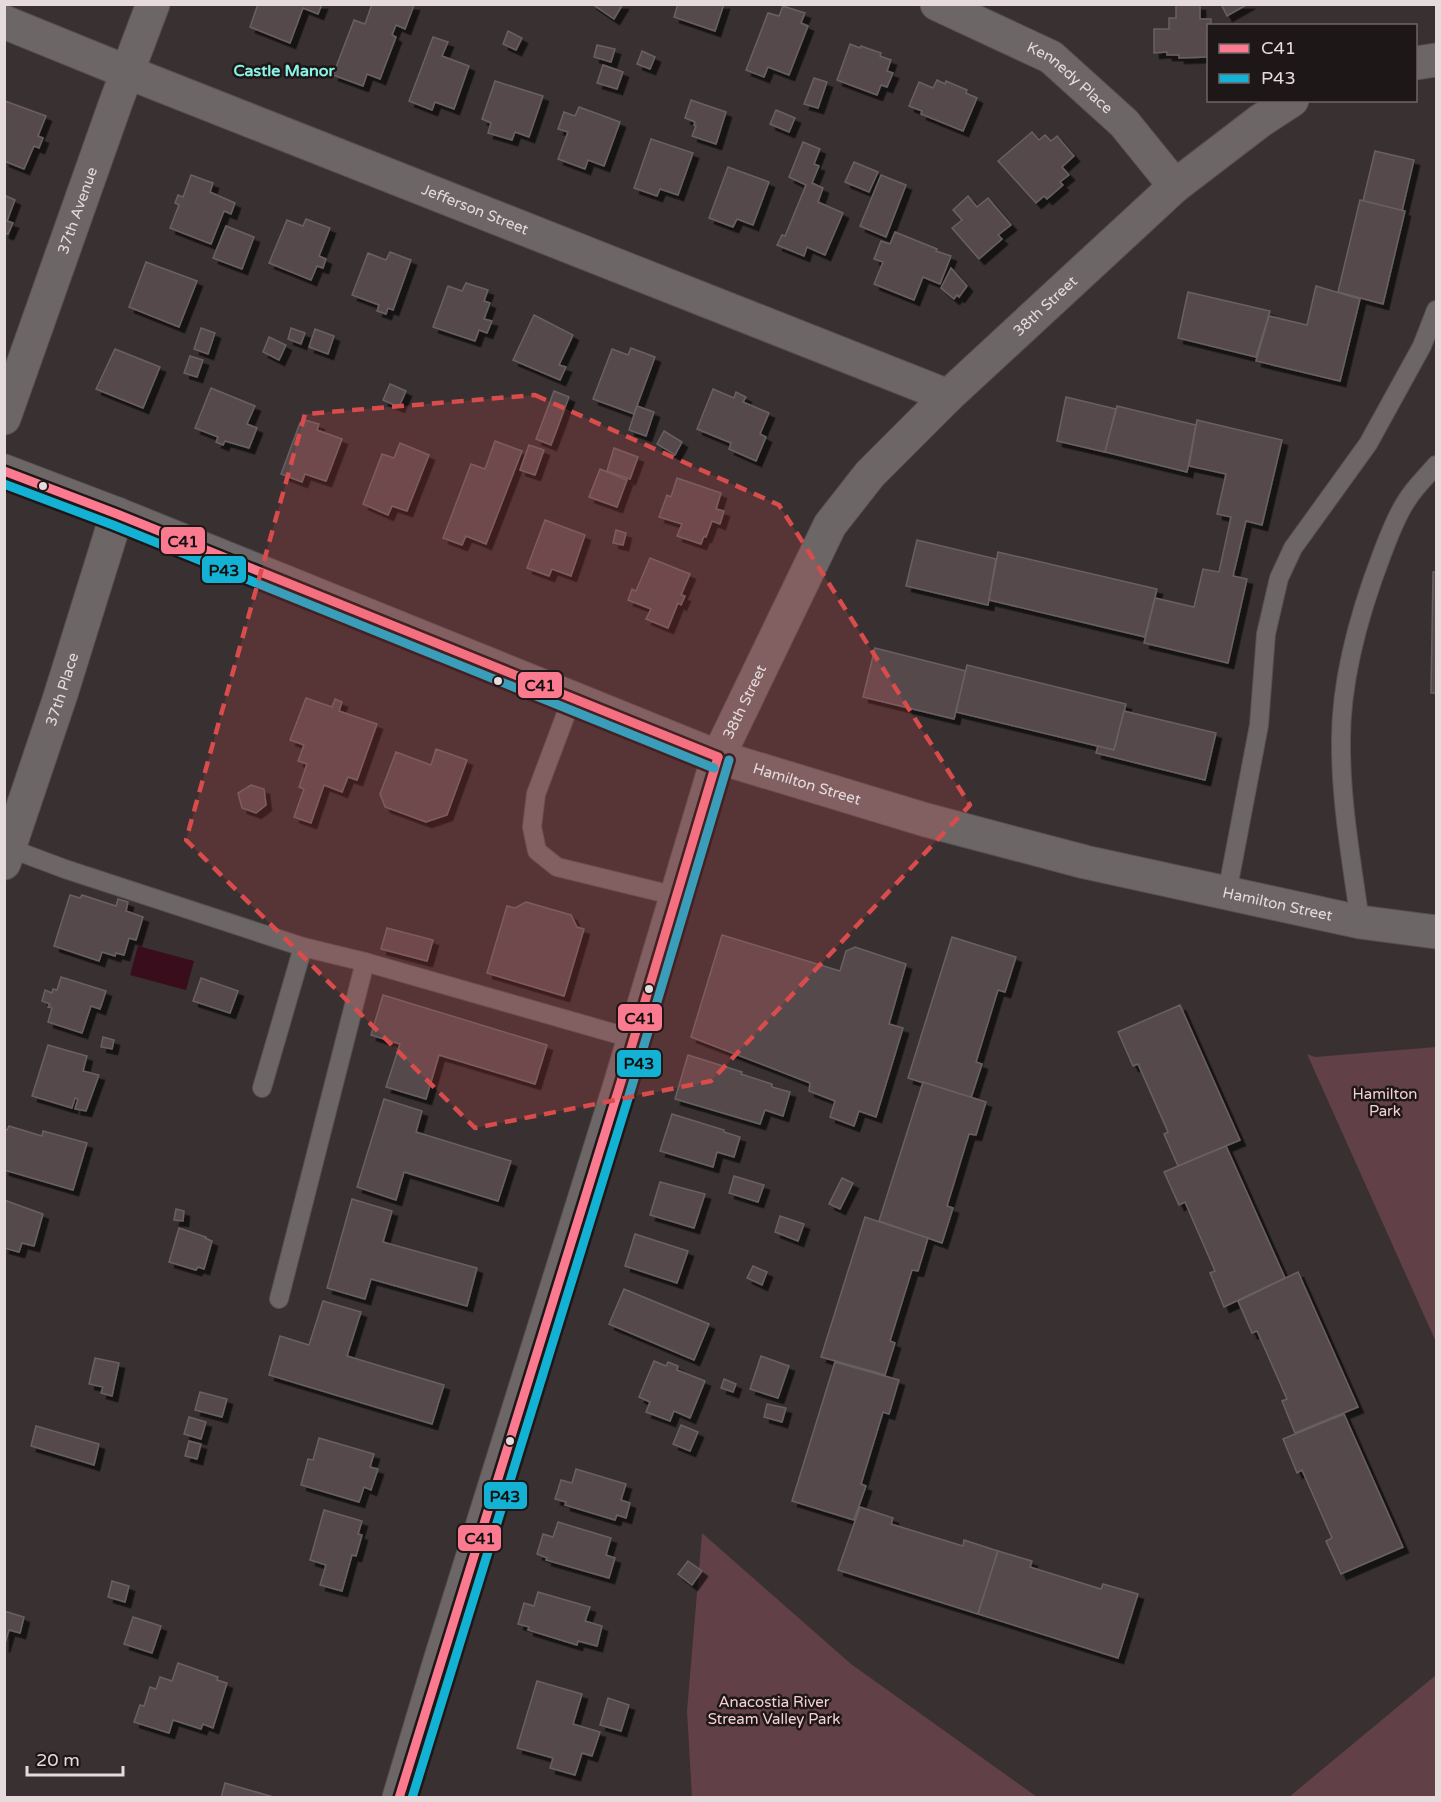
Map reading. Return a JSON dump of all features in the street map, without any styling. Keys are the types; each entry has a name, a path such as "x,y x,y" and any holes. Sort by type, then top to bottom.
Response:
{"street":[{"name":"37th Avenue","path":"4,418 153,4"},
{"name":"Kennedy Place","path":"937,4 1051,57 1124,123 1175,186"},
{"name":"Jefferson Street","path":"4,22 948,396"},
{"path":"1417,63 1437,60"},
{"name":"38th Street","path":"399,1797 634,1039 718,757 830,525 870,474 948,396 1175,186 1260,121 1289,102"},
{"name":"Hamilton Street","path":"4,471 117,513 718,757 984,836 1085,862 1360,922 1437,932"},
{"name":"37th Place","path":"7,856 60,697 117,513"}],"lane":[{"path":"1227,893 1259,725 1266,634 1279,578 1293,548 1368,444 1422,346 1437,310"},
{"path":"1360,922 1343,784 1342,701 1353,646 1390,533 1407,499 1437,465"},
{"path":"572,698 536,794 532,827 537,851 557,867 676,896"},
{"path":"7,856 65,869 303,947 365,962 634,1039"},
{"path":"262,1088 303,947"},
{"path":"279,1299 365,962"}],"highlighted area":[{"path":"535,395 779,505 970,805 711,1081 475,1128 186,840 305,414"}],"green space":[{"name":"Hamilton Park","path":"1436,1047 1436,1342 1307,1054 1315,1057"},
{"name":"Anacostia River Stream Valley Park","path":"702,1533 851,1664 1037,1797 692,1798 687,1711"},
{"path":"1436,1675 1436,1797 1289,1797"}],"shaded area":[{"path":"138,946 194,961 186,990 130,975"}],"building":[{"path":"258,4 322,4 318,14 303,8 290,43 250,27"},
{"path":"372,4 414,5 405,29 396,25 392,35 396,37 380,79 367,74 363,86 333,75 354,20 365,24"},
{"path":"592,4 623,4 614,19"},
{"path":"678,4 724,4 715,31 674,17"},
{"path":"1221,4 1248,4 1227,16"},
{"path":"1176,5 1200,5 1200,19 1211,19 1211,24 1207,24 1207,57 1179,58 1179,55 1167,55 1167,52 1154,53 1154,29 1169,29 1169,18 1176,18"},
{"path":"783,6 805,13 801,23 808,26 789,75 768,67 764,77 746,70 768,13 779,16"},
{"path":"508,31 522,38 516,50 503,44"},
{"path":"433,37 448,42 442,56 469,66 454,109 435,102 432,110 409,101"},
{"path":"850,44 881,53 880,56 891,60 887,71 893,73 887,87 881,85 877,95 837,80"},
{"path":"597,45 615,49 611,62 594,57"},
{"path":"642,51 655,57 650,69 637,64"},
{"path":"603,65 623,72 617,89 597,83"},
{"path":"814,78 827,82 818,108 804,104"},
{"path":"937,80 945,84 946,81 967,90 966,93 977,98 963,131 921,114 922,111 909,106 919,82 933,88"},
{"path":"495,81 543,96 529,137 515,132 512,140 488,133 491,123 482,119"},
{"path":"691,100 726,112 716,144 692,136 696,126 695,122 685,118"},
{"path":"5,101 46,116 38,136 43,138 39,148 34,146 24,169 4,161"},
{"path":"579,107 620,122 604,166 588,160 585,169 558,159 568,132 558,129 564,112 575,116"},
{"path":"776,110 795,118 789,132 770,124"},
{"path":"1032,132 1039,140 1045,135 1051,141 1057,136 1074,156 1062,167 1069,175 1060,182 1063,185 1047,199 1044,196 1036,203 998,161"},
{"path":"651,139 693,153 678,195 660,189 657,196 634,188"},
{"path":"803,142 820,149 814,164 819,166 812,183 823,188 818,202 843,213 825,255 807,247 804,256 777,245 782,235 785,236 806,185 789,177"},
{"path":"1375,151 1414,160 1402,211 1363,201"},
{"path":"854,162 878,172 869,192 845,182"},
{"path":"728,167 769,182 753,225 737,219 733,227 709,218"},
{"path":"191,175 213,183 210,192 235,203 231,214 224,211 211,244 170,228 179,205 175,203 178,195 183,197"},
{"path":"881,175 906,185 886,237 860,226"},
{"path":"4,195 15,200 7,221 13,223 8,234 4,233"},
{"path":"968,196 977,207 988,198 1011,225 998,235 1002,239 979,259 952,228 962,220 953,210"},
{"path":"1360,200 1405,211 1383,304 1338,292"},
{"path":"306,219 330,228 319,256 326,259 323,268 317,266 311,280 269,263 287,220 303,226"},
{"path":"226,226 254,237 242,269 213,258"},
{"path":"895,232 951,256 940,284 923,277 914,300 874,284 883,262 874,259 881,241 890,244"},
{"path":"390,252 411,260 393,310 388,308 386,314 377,311 379,305 352,295 368,253 386,260"},
{"path":"146,262 197,281 179,327 129,307"},
{"path":"951,268 967,286 959,297 957,295 954,299 941,288"},
{"path":"466,283 488,290 484,301 490,303 484,319 492,321 487,333 479,330 475,341 433,327 448,286 462,291"},
{"path":"1316,286 1360,299 1340,381 1256,361 1269,316 1307,325"},
{"path":"1188,292 1270,311 1256,357 1178,338"},
{"path":"534,315 573,335 559,365 566,367 560,380 513,360"},
{"path":"201,328 215,333 208,354 194,349"},
{"path":"291,328 305,333 301,344 288,339"},
{"path":"315,329 334,336 328,354 309,347"},
{"path":"269,337 286,345 279,360 263,352"},
{"path":"631,348 655,357 634,414 593,399 612,349 628,355"},
{"path":"115,349 160,367 143,408 96,389"},
{"path":"190,356 203,360 197,377 184,373"},
{"path":"390,384 406,391 399,407 383,400"},
{"path":"211,388 255,406 247,424 257,428 249,448 225,441 223,445 216,442 218,437 195,428"},
{"path":"713,389 734,398 736,392 746,397 743,402 769,413 760,434 766,437 756,461 729,449 731,443 697,429"},
{"path":"554,391 569,397 551,445 536,439"},
{"path":"1066,397 1116,409 1105,452 1057,441"},
{"path":"637,406 654,412 646,436 629,430"},
{"path":"1117,406 1196,425 1187,472 1105,452"},
{"path":"305,420 319,424 317,430 342,439 326,481 305,474 302,482 281,474 300,423 303,425"},
{"path":"1197,420 1282,440 1262,525 1246,521 1233,576 1247,579 1228,663 1144,643 1155,598 1194,607 1203,569 1219,572 1231,517 1217,514 1226,474 1189,466"},
{"path":"664,431 682,442 675,455 657,444"},
{"path":"495,441 522,451 486,544 466,536 462,545 443,538 471,464 485,469"},
{"path":"400,443 429,455 407,511 392,506 388,515 363,504 382,454 394,458"},
{"path":"529,445 544,450 535,475 520,470"},
{"path":"614,448 638,457 630,479 607,471"},
{"path":"600,469 627,480 617,507 589,497"},
{"path":"677,478 721,493 716,509 724,511 720,524 712,521 701,544 677,536 682,524 659,517 667,495 671,497"},
{"path":"545,520 585,535 571,576 552,569 549,576 527,568"},
{"path":"616,530 626,533 623,545 613,543"},
{"path":"917,540 996,559 988,605 906,586"},
{"path":"998,552 1157,589 1145,637 989,600"},
{"path":"650,558 690,574 681,595 685,596 681,605 678,603 668,628 646,619 651,609 628,600 632,589 636,591"},
{"path":"1433,572 1436,572 1436,693 1431,693"},
{"path":"875,648 966,671 954,719 863,697"},
{"path":"967,665 1126,704 1114,750 956,712"},
{"path":"306,698 332,707 335,699 342,702 339,711 377,724 357,780 348,777 342,792 324,785 311,823 294,817 304,789 299,787 307,764 298,761 304,745 290,740"},
{"path":"1124,711 1216,733 1205,780 1096,753 1098,746 1114,750"},
{"path":"436,749 467,760 447,815 426,822 385,807 380,794 396,752 431,765"},
{"path":"251,785 264,789 266,805 256,813 242,808 238,793"},
{"path":"70,895 80,898 82,895 116,906 118,899 128,902 126,911 143,917 136,940 129,938 124,955 116,953 115,956 102,952 99,961 54,946"},
{"path":"526,902 571,915 577,927 584,929 564,996 487,973 507,906 515,908"},
{"path":"387,928 433,940 427,961 381,949"},
{"path":"722,935 840,971 846,951 855,947 906,964 889,1024 903,1028 876,1117 859,1111 854,1126 830,1117 835,1101 809,1091 810,1083 691,1037"},
{"path":"952,937 1016,957 1005,992 998,990 976,1062 982,1064 971,1098 908,1078"},
{"path":"61,977 106,991 100,1009 91,1006 82,1033 48,1022 52,1008 48,1007 50,1004 42,1001 45,990 52,993 53,989 57,990"},
{"path":"201,978 238,991 230,1013 193,1001"},
{"path":"383,995 547,1045 535,1084 439,1055 426,1099 386,1087 400,1044 371,1035"},
{"path":"1180,1005 1240,1140 1178,1166 1164,1134 1168,1132 1138,1064 1133,1066 1118,1032"},
{"path":"103,1037 114,1040 112,1049 101,1047"},
{"path":"48,1045 87,1056 83,1071 99,1075 86,1111 75,1109 78,1099 75,1098 72,1108 32,1096"},
{"path":"688,1055 742,1072 741,1074 772,1084 772,1087 790,1092 783,1116 765,1110 760,1124 675,1099"},
{"path":"923,1082 986,1102 976,1135 969,1134 947,1206 953,1208 942,1243 879,1221"},
{"path":"384,1099 422,1111 416,1132 511,1161 498,1201 404,1172 396,1200 357,1187"},
{"path":"672,1114 740,1137 734,1157 717,1152 713,1167 660,1151"},
{"path":"9,1126 42,1136 43,1131 87,1143 73,1190 4,1170 4,1129 7,1130"},
{"path":"1226,1146 1285,1278 1224,1307 1210,1273 1215,1271 1185,1202 1179,1205 1164,1172"},
{"path":"734,1176 764,1185 758,1202 729,1193"},
{"path":"842,1178 853,1183 840,1209 829,1204"},
{"path":"660,1182 705,1194 694,1228 650,1215"},
{"path":"352,1199 392,1211 383,1242 477,1268 467,1306 371,1279 365,1299 327,1288"},
{"path":"4,1200 43,1214 34,1246 22,1243 19,1252 4,1248"},
{"path":"176,1209 184,1211 183,1221 174,1220"},
{"path":"780,1216 804,1224 798,1241 775,1232"},
{"path":"865,1217 928,1238 918,1271 912,1270 890,1341 895,1343 885,1375 821,1357"},
{"path":"179,1228 212,1241 204,1269 198,1267 196,1270 169,1262"},
{"path":"635,1234 688,1251 677,1283 625,1266"},
{"path":"753,1266 767,1272 762,1285 747,1278"},
{"path":"1298,1272 1358,1407 1295,1433 1282,1401 1287,1399 1257,1331 1252,1333 1238,1301"},
{"path":"624,1289 709,1324 694,1360 609,1324"},
{"path":"323,1301 361,1312 347,1356 444,1385 432,1424 269,1375 280,1336 309,1345"},
{"path":"761,1356 789,1366 778,1398 750,1389"},
{"path":"95,1358 119,1363 112,1396 101,1393 103,1387 89,1384"},
{"path":"654,1361 666,1366 668,1362 678,1366 677,1370 705,1381 690,1418 674,1411 670,1421 646,1412 650,1402 639,1397"},
{"path":"835,1362 899,1380 889,1414 883,1412 861,1484 866,1486 854,1520 792,1501"},
{"path":"724,1379 736,1384 733,1392 721,1388"},
{"path":"200,1392 227,1399 222,1417 195,1410"},
{"path":"767,1404 786,1408 782,1422 764,1417"},
{"path":"1344,1414 1403,1547 1341,1574 1326,1541 1332,1538 1302,1470 1297,1473 1283,1439"},
{"path":"189,1417 206,1422 201,1439 184,1434"},
{"path":"681,1425 698,1432 690,1451 673,1444"},
{"path":"36,1426 99,1444 94,1465 31,1446"},
{"path":"319,1438 374,1454 370,1467 378,1469 371,1490 364,1487 359,1502 301,1485 308,1459 313,1460"},
{"path":"189,1441 201,1444 197,1459 185,1456"},
{"path":"576,1469 626,1484 621,1500 630,1503 626,1518 617,1515 615,1520 565,1505 566,1502 555,1499 561,1480 572,1483"},
{"path":"860,1507 893,1518 891,1524 963,1546 964,1540 998,1551 978,1614 838,1570"},
{"path":"324,1510 362,1521 358,1534 362,1535 356,1556 352,1555 342,1591 320,1585 326,1565 310,1560"},
{"path":"558,1522 611,1538 606,1555 615,1558 609,1578 546,1560 547,1558 537,1554 543,1534 553,1537"},
{"path":"998,1551 1032,1561 1030,1567 1101,1589 1103,1584 1138,1594 1118,1658 978,1614"},
{"path":"688,1561 702,1571 692,1585 678,1574"},
{"path":"112,1581 129,1586 125,1602 108,1597"},
{"path":"538,1592 590,1607 585,1621 602,1626 597,1646 578,1641 577,1645 528,1630 529,1627 518,1624 524,1603 534,1606"},
{"path":"4,1611 24,1617 20,1633 9,1630 4,1647"},
{"path":"133,1617 161,1626 152,1653 124,1644"},
{"path":"178,1663 218,1677 217,1680 227,1683 213,1728 203,1724 201,1729 173,1720 169,1733 134,1722 140,1705 144,1706 150,1687 156,1689 160,1677 172,1681"},
{"path":"537,1681 582,1694 573,1724 600,1732 592,1756 582,1753 575,1775 550,1768 553,1758 517,1748"},
{"path":"608,1698 629,1705 621,1731 600,1725"},
{"path":"225,1783 277,1798 221,1798"}],"transit line":[{"name":"C41","path":"4,471 117,514 718,757"},
{"name":"P43","path":"4,484 113,525 714,768"},
{"name":"C41","path":"399,1798 620,1085 718,757"},
{"name":"P43","path":"412,1798 631,1089 729,760"}],"district":[{"name":"Castle Manor","path":"284,70"}]}
